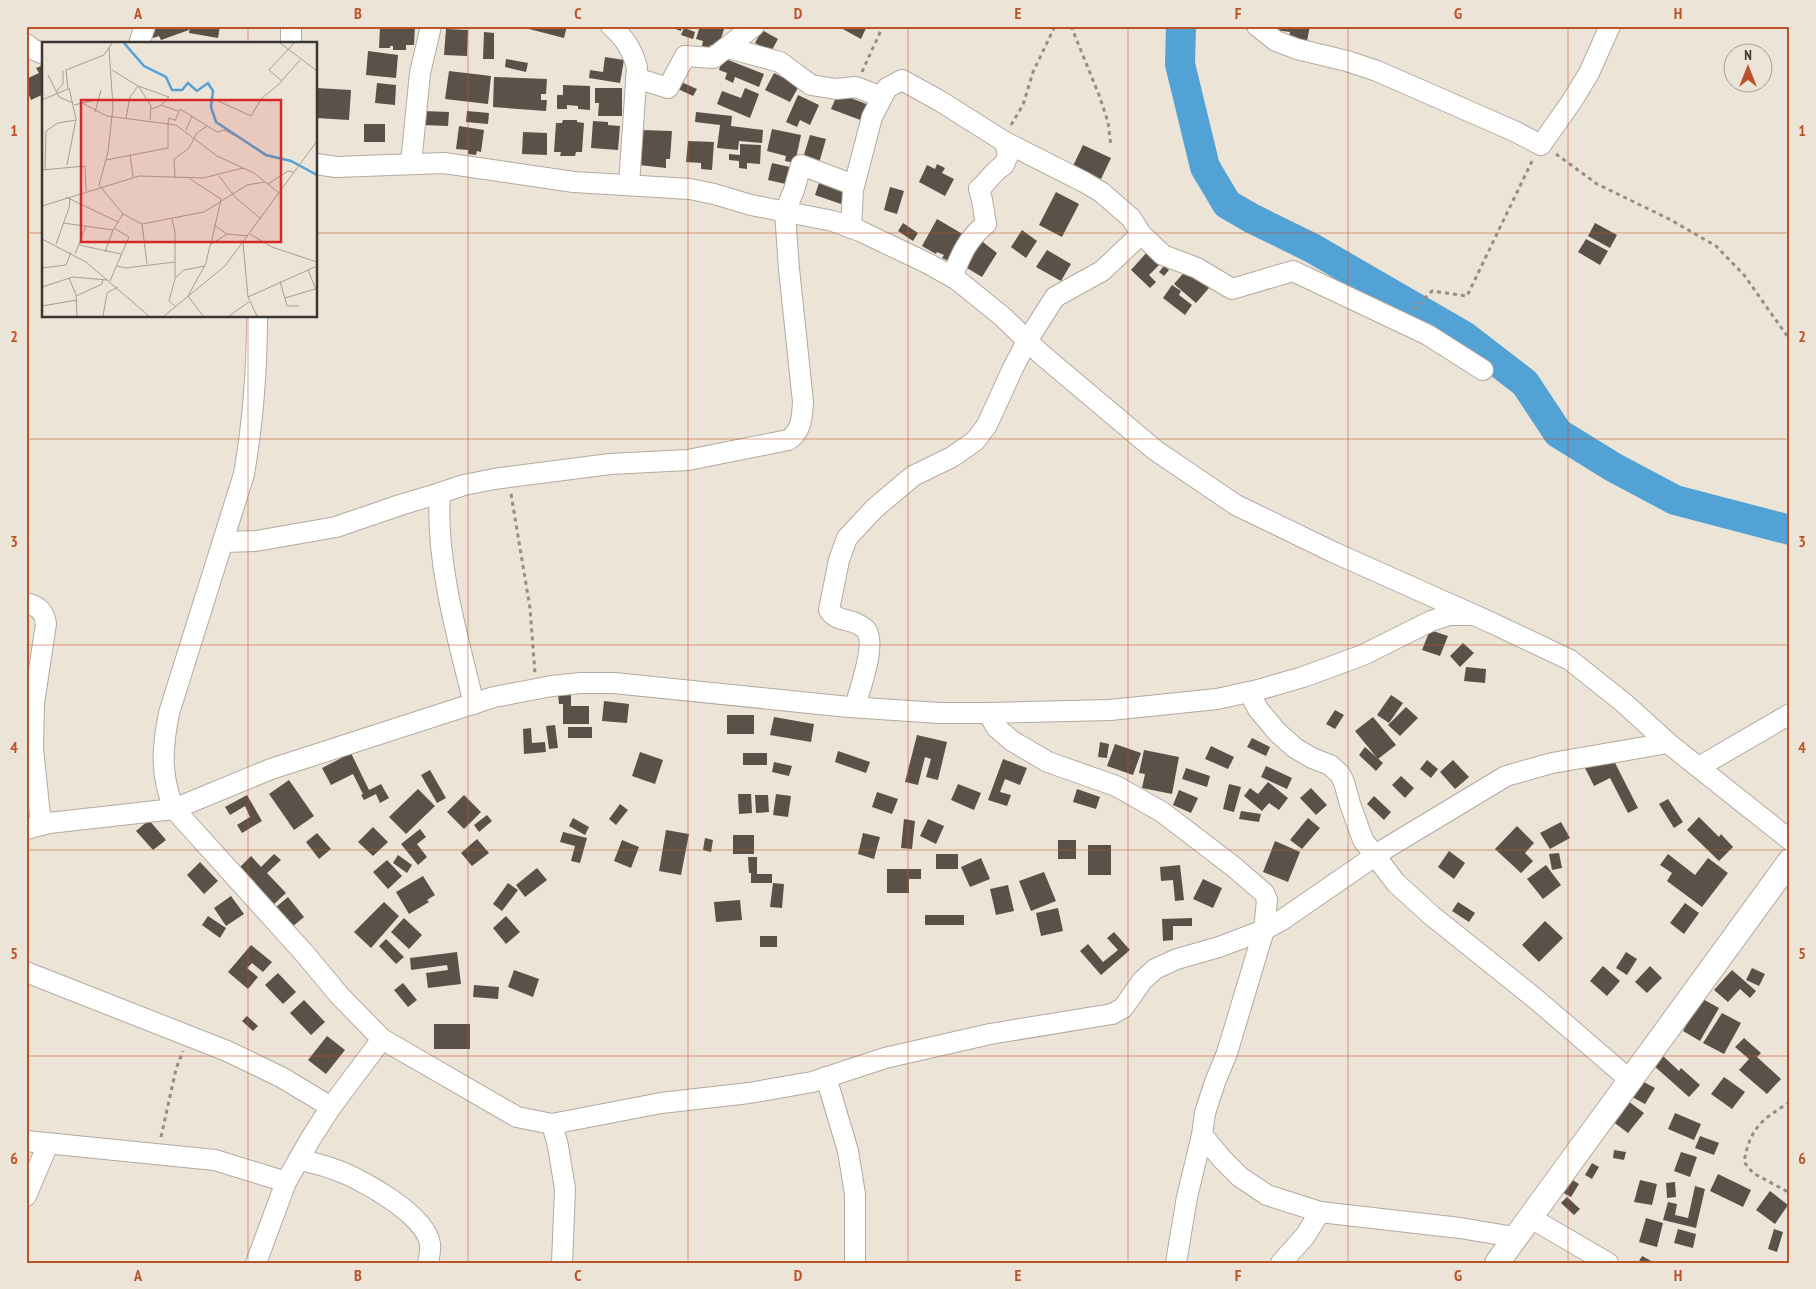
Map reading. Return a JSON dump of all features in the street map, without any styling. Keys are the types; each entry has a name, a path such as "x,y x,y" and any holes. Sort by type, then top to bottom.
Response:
{"street":[{"path":"140,42 145,26"},
{"path":"291,26 291,42"},
{"path":"411,164 420,74 430,26"},
{"path":"611,26 622,36 637,67 629,185"},
{"path":"636,78 668,88 685,56 713,58 754,26"},
{"path":"1257,26 1276,42 1297,50 1347,61 1377,71 1514,131 1541,145 1584,80 1610,26"},
{"path":"26,44 42,53"},
{"path":"728,48 780,62 811,84 836,89 856,87 882,97"},
{"path":"851,228 854,185 872,117 887,88 902,80 940,101 1005,142 1101,192 1131,218 1141,234 1163,254 1197,268 1232,289 1293,270 1428,335 1483,370"},
{"path":"952,277 961,253 968,242 986,224 979,189 994,171 1004,165 1008,155 1005,142"},
{"path":"318,164 336,167 444,163 574,182 690,189 751,205 833,221 851,228 927,263 952,277 1003,317 1071,381 1155,450 1236,505 1570,660 1624,703 1668,743 1790,840"},
{"path":"223,542 256,541 336,527 400,504 440,494 464,485 509,476 610,464 688,460 788,440 793,437 802,421 803,402 785,212 802,164 854,185"},
{"path":"855,707 868,658 870,638 867,631 861,625 831,615 829,610 839,560 847,538 874,509 913,476 965,449 979,437 987,425 1004,386 1028,341 1055,297 1102,271 1141,234"},
{"path":"257,318 250,438 244,474 168,713 163,745 163,770 167,791 174,809 305,954 339,995 382,1039 517,1117 552,1124 661,1102 748,1093 812,1082 885,1058 990,1034 1112,1014 1123,1008 1142,980 1156,969 1177,959 1219,948 1264,930 1282,920 1431,820 1506,776 1552,763 1668,743"},
{"path":"440,494 438,517 446,576 474,704"},
{"path":"26,603 32,604 41,610 46,617 34,703 33,828 174,809 271,769 494,697 536,689 581,683 614,683 855,707 940,713 1110,710 1217,698 1249,692 1303,677 1363,655 1440,618 1449,615 1474,615"},
{"path":"1249,692 1258,709 1277,732 1295,748 1312,758 1330,765 1340,774 1363,840 1396,883 1431,915 1537,1000 1630,1080"},
{"path":"988,713 997,728 1012,741 1048,762 1116,786 1162,812 1234,867 1264,893 1267,910 1264,930 1227,1053 1212,1090 1187,1198 1176,1263"},
{"path":"1699,767 1790,714"},
{"path":"1497,1263 1514,1237 1790,861"},
{"path":"26,972 227,1052 281,1077 332,1107"},
{"path":"256,1263 286,1182 332,1107 382,1039"},
{"path":"826,1077 848,1151 855,1194 855,1263"},
{"path":"552,1124 558,1146 565,1189 562,1263"},
{"path":"1202,1135 1240,1177 1267,1195 1320,1212 1460,1228 1514,1237"},
{"path":"26,1141 216,1160 286,1182"},
{"path":"26,1196 48,1144"},
{"path":"299,1159 336,1170 367,1184 402,1208 418,1222 427,1234 431,1245 428,1263"},
{"path":"1280,1263 1305,1236 1320,1212"},
{"path":"1529,1217 1608,1263"}],"path":[{"path":"856,87 883,26"},
{"path":"1005,142 1012,122 1023,105 1033,72 1055,26"},
{"path":"1071,26 1099,95 1108,122 1111,146"},
{"path":"1424,299 1432,291 1467,296 1529,165 1541,145 1559,155 1597,184 1670,220 1716,246 1744,275 1790,340"},
{"path":"509,476 530,608 536,689"},
{"path":"159,1155 162,1126 167,1104 176,1069 188,1036"},
{"path":"1790,1102 1770,1114 1754,1129 1744,1162 1753,1174 1790,1193"}],"building":[{"path":"154,26 188,26 189,30 161,40 159,36 153,38 150,29 155,28"},
{"path":"190,26 220,26 218,38 189,33"},
{"path":"380,26 415,26 414,45 406,45 406,50 393,50 393,46 390,46 390,48 379,48"},
{"path":"530,26 567,26 564,38 529,29"},
{"path":"667,26 682,26 681,31"},
{"path":"700,26 725,26 718,48 710,45 709,48 702,46 703,41 696,39"},
{"path":"843,26 867,26 861,39 841,28"},
{"path":"1275,26 1310,26 1306,46 1288,43 1290,32 1274,30"},
{"path":"684,28 695,32 693,39 681,35"},
{"path":"446,29 468,30 467,56 444,55"},
{"path":"762,30 778,39 771,52 755,43"},
{"path":"484,32 494,33 494,59 483,59"},
{"path":"368,51 398,55 396,78 366,75"},
{"path":"605,57 624,60 620,83 589,78 590,70 603,72"},
{"path":"723,58 764,74 759,87 735,77 733,83 725,79 727,73 719,70"},
{"path":"506,59 528,63 526,72 505,67"},
{"path":"42,66 42,95 31,100 26,88 26,79 39,73 36,68"},
{"path":"449,71 491,76 488,104 445,99"},
{"path":"774,73 799,86 790,102 765,90"},
{"path":"494,77 547,79 546,94 541,94 541,100 547,100 546,111 493,107"},
{"path":"679,81 697,89 693,96 676,88"},
{"path":"377,83 396,85 395,105 375,103"},
{"path":"563,85 590,86 590,110 578,109 578,106 567,105 567,109 557,109 557,95 563,95"},
{"path":"318,88 351,90 349,120 318,118"},
{"path":"595,88 622,88 622,116 598,116 599,103 595,103"},
{"path":"745,88 759,94 750,118 717,104 722,91 741,98"},
{"path":"838,93 869,105 863,121 831,109"},
{"path":"798,95 819,105 810,125 800,120 797,127 786,122"},
{"path":"423,111 449,112 448,126 423,125"},
{"path":"467,111 489,113 488,124 466,122"},
{"path":"696,112 732,116 731,126 763,130 762,143 739,141 738,150 717,148 720,125 695,122"},
{"path":"563,120 577,120 577,122 584,123 582,152 576,152 575,156 560,156 561,152 554,152 556,123 562,123"},
{"path":"593,121 608,122 608,125 620,126 618,150 591,148"},
{"path":"364,124 385,124 385,142 364,142"},
{"path":"459,126 484,130 481,152 477,151 476,155 468,154 468,150 456,149"},
{"path":"772,129 801,135 795,163 785,161 786,156 767,151"},
{"path":"641,130 672,131 670,159 666,159 666,168 639,165"},
{"path":"523,132 547,133 547,155 522,154"},
{"path":"810,135 826,139 819,163 803,158"},
{"path":"688,141 714,142 712,170 701,169 701,163 686,162"},
{"path":"740,144 761,145 760,164 747,163 747,169 739,168 739,161 729,160 729,154 740,155"},
{"path":"1083,145 1111,158 1101,179 1073,166"},
{"path":"772,163 794,168 790,185 768,180"},
{"path":"937,164 945,168 942,173 954,179 945,196 919,182 927,165 935,169"},
{"path":"821,177 847,187 841,204 815,195"},
{"path":"890,187 904,191 897,214 884,210"},
{"path":"1056,192 1079,204 1062,237 1039,225"},
{"path":"937,219 966,236 951,262 942,258 944,255 937,252 936,254 922,246"},
{"path":"903,223 918,233 913,241 898,231"},
{"path":"1595,223 1617,235 1610,248 1588,236"},
{"path":"1022,230 1037,241 1026,258 1011,247"},
{"path":"979,239 997,253 982,277 962,265"},
{"path":"1586,239 1608,251 1600,265 1578,252"},
{"path":"1047,250 1071,264 1061,281 1036,267"},
{"path":"1148,251 1161,263 1149,275 1156,282 1150,288 1131,270"},
{"path":"1164,266 1169,270 1164,276 1159,272"},
{"path":"1187,269 1209,288 1196,303 1174,284"},
{"path":"1172,285 1181,291 1179,295 1192,305 1185,315 1163,298"},
{"path":"1430,630 1448,636 1440,656 1422,650"},
{"path":"1463,643 1474,653 1460,667 1450,656"},
{"path":"1466,667 1486,669 1485,683 1464,681"},
{"path":"558,694 571,694 571,706 589,706 589,724 563,724 563,704 559,704"},
{"path":"1391,695 1403,703 1389,723 1377,715"},
{"path":"604,701 629,704 627,723 602,721"},
{"path":"1406,707 1418,718 1400,736 1388,725"},
{"path":"1335,710 1344,715 1335,729 1326,724"},
{"path":"727,715 754,715 754,734 727,734"},
{"path":"774,717 814,724 811,742 770,735"},
{"path":"1373,717 1396,745 1378,759 1355,731"},
{"path":"555,725 558,748 549,749 546,726"},
{"path":"568,727 592,727 592,738 568,738"},
{"path":"531,728 532,743 545,742 546,752 524,754 523,729"},
{"path":"917,735 947,742 938,780 926,777 931,759 925,757 918,785 905,782"},
{"path":"1252,738 1270,747 1266,756 1247,747"},
{"path":"1100,742 1109,744 1107,758 1098,757"},
{"path":"1115,744 1141,753 1133,775 1107,766"},
{"path":"1211,746 1234,757 1228,769 1205,759"},
{"path":"1365,747 1383,763 1376,771 1359,755"},
{"path":"1144,750 1179,757 1172,794 1142,788 1145,774 1139,773"},
{"path":"838,751 870,762 866,773 835,762"},
{"path":"640,752 663,760 655,784 632,776"},
{"path":"351,753 369,790 381,784 389,798 380,803 376,794 364,800 353,774 331,785 322,768"},
{"path":"743,753 767,753 767,765 743,765"},
{"path":"1611,755 1638,808 1628,813 1610,778 1594,786 1585,768"},
{"path":"1003,759 1027,768 1020,785 1005,779 1000,792 1011,795 1007,806 988,800"},
{"path":"1427,760 1438,769 1431,778 1420,769"},
{"path":"1453,760 1469,777 1455,789 1440,772"},
{"path":"774,762 792,766 789,776 772,772"},
{"path":"1266,766 1292,778 1287,789 1261,777"},
{"path":"1186,768 1210,776 1207,787 1182,779"},
{"path":"430,770 446,798 437,803 421,775"},
{"path":"1401,776 1414,788 1405,798 1392,785"},
{"path":"289,780 314,816 294,830 269,794"},
{"path":"1268,782 1288,798 1279,810 1269,803 1262,811 1244,796 1250,788 1258,794"},
{"path":"958,784 981,793 974,810 951,800"},
{"path":"1229,784 1241,787 1234,812 1223,809"},
{"path":"1311,788 1327,805 1316,815 1300,798"},
{"path":"418,789 435,806 406,834 389,817"},
{"path":"1077,789 1100,797 1096,809 1073,802"},
{"path":"1179,790 1198,798 1191,813 1173,805"},
{"path":"877,792 898,799 892,814 872,807"},
{"path":"738,794 751,794 752,813 739,814"},
{"path":"776,794 791,796 788,817 773,815"},
{"path":"247,795 262,821 242,833 237,825 250,817 245,806 230,815 225,807"},
{"path":"464,795 481,812 464,829 447,812"},
{"path":"755,795 768,795 769,812 756,813"},
{"path":"1374,796 1391,812 1384,820 1367,804"},
{"path":"1668,799 1683,822 1674,828 1659,804"},
{"path":"620,804 628,810 616,825 609,819"},
{"path":"1241,811 1261,814 1259,822 1239,819"},
{"path":"487,815 492,821 479,832 474,825"},
{"path":"1699,817 1719,837 1721,834 1733,847 1719,861 1687,830"},
{"path":"573,818 589,827 585,835 569,826"},
{"path":"1308,818 1320,828 1302,849 1290,840"},
{"path":"904,819 915,821 912,849 901,848"},
{"path":"928,819 944,826 936,844 920,836"},
{"path":"149,820 166,840 153,850 136,831"},
{"path":"1561,822 1570,838 1550,849 1540,833"},
{"path":"1517,826 1534,843 1525,853 1533,861 1521,873 1495,849"},
{"path":"373,827 388,842 373,856 358,842"},
{"path":"420,829 426,837 417,844 427,857 418,865 401,844"},
{"path":"666,830 689,834 681,875 659,871"},
{"path":"563,832 587,838 580,863 571,861 575,846 560,842"},
{"path":"317,833 331,849 319,859 306,842"},
{"path":"863,833 880,837 874,859 858,854"},
{"path":"733,835 754,835 754,854 733,854"},
{"path":"705,838 713,840 711,852 703,850"},
{"path":"477,839 489,853 472,866 461,853"},
{"path":"622,840 639,847 631,868 614,861"},
{"path":"1058,840 1076,840 1076,859 1058,859"},
{"path":"1275,841 1300,852 1288,882 1263,872"},
{"path":"1088,845 1111,845 1111,875 1088,875"},
{"path":"1449,851 1465,863 1454,879 1438,867"},
{"path":"1559,853 1562,868 1552,870 1549,854"},
{"path":"274,854 281,860 267,873 286,893 272,906 238,869 251,856 261,867"},
{"path":"936,854 958,854 958,869 936,869"},
{"path":"1668,854 1695,875 1708,858 1728,873 1702,907 1667,881 1672,873 1660,865"},
{"path":"398,855 412,865 407,873 393,863"},
{"path":"748,857 757,857 757,874 772,874 772,883 751,883"},
{"path":"981,858 990,879 970,887 961,867"},
{"path":"387,860 402,876 388,889 373,872"},
{"path":"200,862 218,881 204,894 187,875"},
{"path":"1180,865 1184,900 1175,901 1173,880 1161,881 1160,867"},
{"path":"1546,865 1561,885 1543,899 1527,879"},
{"path":"537,868 547,880 525,897 516,885"},
{"path":"887,869 921,869 921,879 909,879 909,893 887,893"},
{"path":"1044,872 1056,901 1031,911 1019,881"},
{"path":"423,876 435,895 427,900 429,902 409,914 396,892"},
{"path":"1203,879 1222,888 1213,908 1193,899"},
{"path":"508,883 518,890 502,911 493,904"},
{"path":"773,883 784,884 782,908 770,907"},
{"path":"1008,885 1014,911 996,915 990,889"},
{"path":"231,896 244,914 226,926 214,908"},
{"path":"288,897 304,917 292,927 276,907"},
{"path":"740,900 742,920 716,922 714,902"},
{"path":"384,902 399,916 371,948 354,932"},
{"path":"1458,902 1475,913 1469,922 1452,911"},
{"path":"1685,903 1699,913 1684,934 1670,923"},
{"path":"1058,908 1063,931 1041,936 1036,913"},
{"path":"925,915 964,915 964,925 925,925"},
{"path":"208,916 226,928 220,938 202,925"},
{"path":"506,916 520,932 506,944 493,928"},
{"path":"404,918 422,935 409,949 391,932"},
{"path":"1192,918 1192,926 1173,926 1173,940 1163,941 1162,919"},
{"path":"1545,921 1563,938 1539,962 1522,945"},
{"path":"1114,932 1130,950 1101,975 1080,951 1088,944 1103,962 1118,950 1107,938"},
{"path":"760,936 777,936 777,947 760,947"},
{"path":"386,939 404,957 396,964 379,946"},
{"path":"251,945 272,962 263,972 252,963 247,968 258,977 248,989 228,972"},
{"path":"457,952 461,984 428,988 426,973 448,970 447,965 411,970 410,958"},
{"path":"1626,952 1637,959 1627,975 1616,968"},
{"path":"1603,966 1620,981 1607,996 1590,981"},
{"path":"1650,966 1662,978 1647,993 1635,982"},
{"path":"1752,968 1765,974 1759,986 1746,980"},
{"path":"514,970 539,979 533,997 508,987"},
{"path":"1732,970 1756,991 1750,998 1740,989 1728,1002 1714,990"},
{"path":"278,973 296,992 283,1004 265,985"},
{"path":"403,983 417,1000 408,1007 394,990"},
{"path":"474,985 499,987 498,999 473,997"},
{"path":"1701,998 1719,1008 1700,1041 1683,1031"},
{"path":"304,1000 325,1022 311,1035 290,1013"},
{"path":"1722,1013 1741,1023 1724,1054 1703,1043"},
{"path":"247,1016 258,1026 253,1031 242,1021"},
{"path":"434,1024 470,1024 470,1049 434,1049"},
{"path":"327,1036 345,1050 326,1074 308,1060"},
{"path":"1744,1038 1761,1053 1757,1057 1781,1079 1767,1094 1739,1070 1749,1059 1735,1047"},
{"path":"1662,1055 1679,1071 1681,1068 1700,1085 1689,1097 1653,1065"},
{"path":"1724,1077 1745,1092 1732,1109 1711,1094"},
{"path":"1642,1081 1655,1088 1645,1104 1632,1097"},
{"path":"1628,1101 1644,1113 1628,1133 1612,1121"},
{"path":"1675,1113 1701,1124 1694,1140 1668,1129"},
{"path":"1700,1136 1719,1143 1714,1155 1695,1148"},
{"path":"1614,1150 1626,1152 1624,1160 1613,1158"},
{"path":"1681,1152 1697,1157 1690,1177 1674,1171"},
{"path":"1592,1163 1599,1167 1592,1179 1585,1175"},
{"path":"1718,1174 1751,1190 1743,1207 1710,1191"},
{"path":"1566,1176 1579,1184 1571,1197 1558,1190"},
{"path":"1640,1180 1657,1184 1652,1205 1634,1202"},
{"path":"1675,1182 1676,1197 1667,1198 1666,1183"},
{"path":"1695,1186 1705,1189 1696,1228 1663,1220 1668,1202 1677,1204 1675,1215 1688,1218"},
{"path":"1770,1191 1788,1205 1775,1224 1756,1210"},
{"path":"1567,1197 1580,1209 1574,1215 1561,1203"},
{"path":"1646,1218 1663,1223 1657,1247 1639,1242"},
{"path":"1678,1229 1696,1234 1693,1248 1674,1243"},
{"path":"1774,1229 1783,1232 1777,1252 1768,1249"},
{"path":"1642,1256 1655,1263 1638,1263"}],"waterway":[{"path":"1181,26 1180,64 1205,167 1227,204 1312,248 1464,336 1525,383 1558,433 1613,467 1675,500 1790,530"}]}
